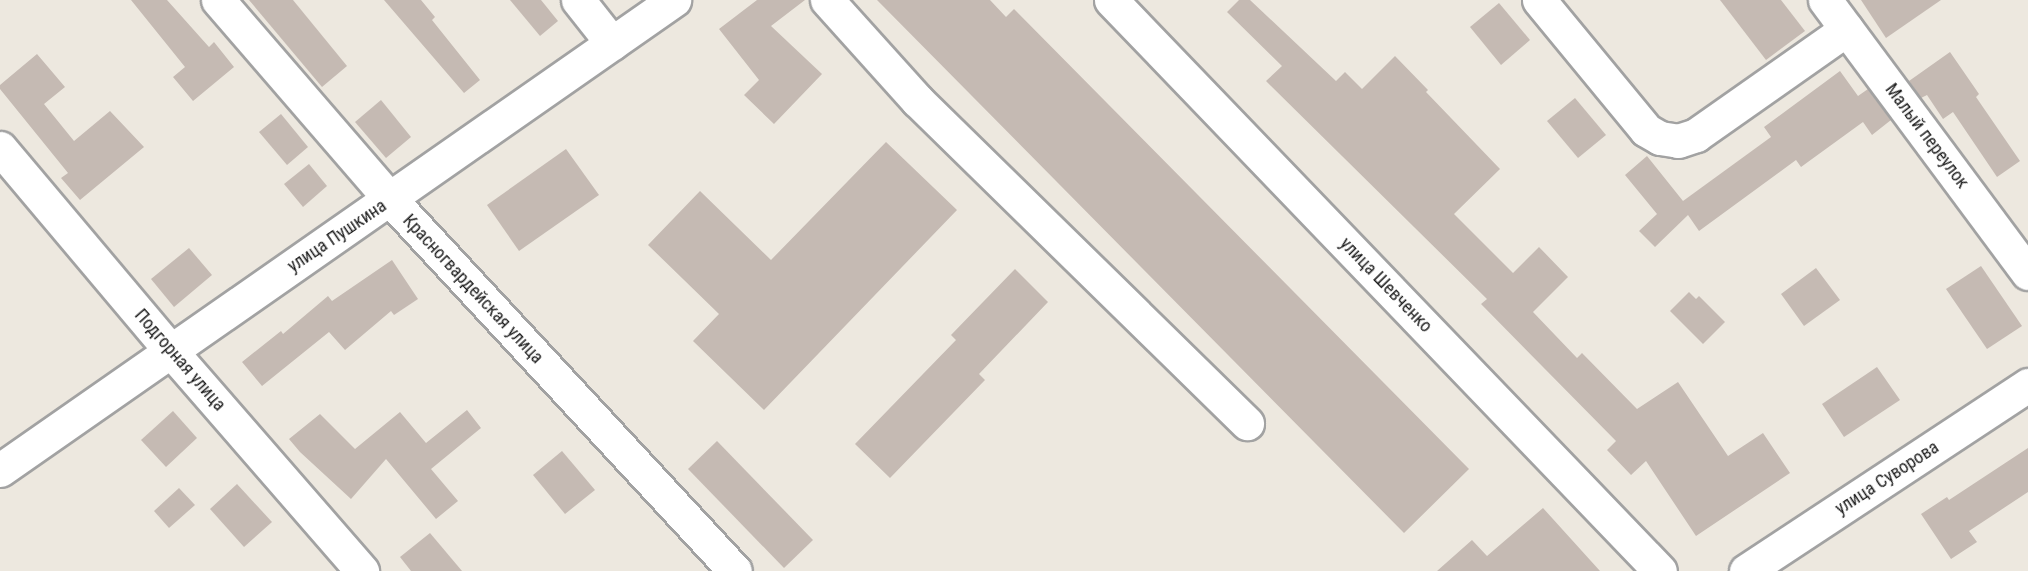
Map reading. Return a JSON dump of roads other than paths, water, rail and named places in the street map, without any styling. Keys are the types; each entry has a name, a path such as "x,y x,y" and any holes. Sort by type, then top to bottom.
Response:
{"street":[{"name":"Красногвардейская улица","path":"218,0 390,199 735,571"},
{"path":"578,0 612,43"},
{"name":"улица Пушкина","path":"0,470 674,0"},
{"path":"827,0 917,100 1247,423"},
{"name":"улица Шевченко","path":"1111,0 1660,571"},
{"path":"1539,0 1646,130 1660,138 1678,141 1696,135 1847,29"},
{"name":"Малый переулок","path":"1825,0 2028,273"},
{"name":"Подгорная улица","path":"0,148 170,350 362,571"},
{"name":"улица Суворова","path":"1746,571 2028,385"}]}
